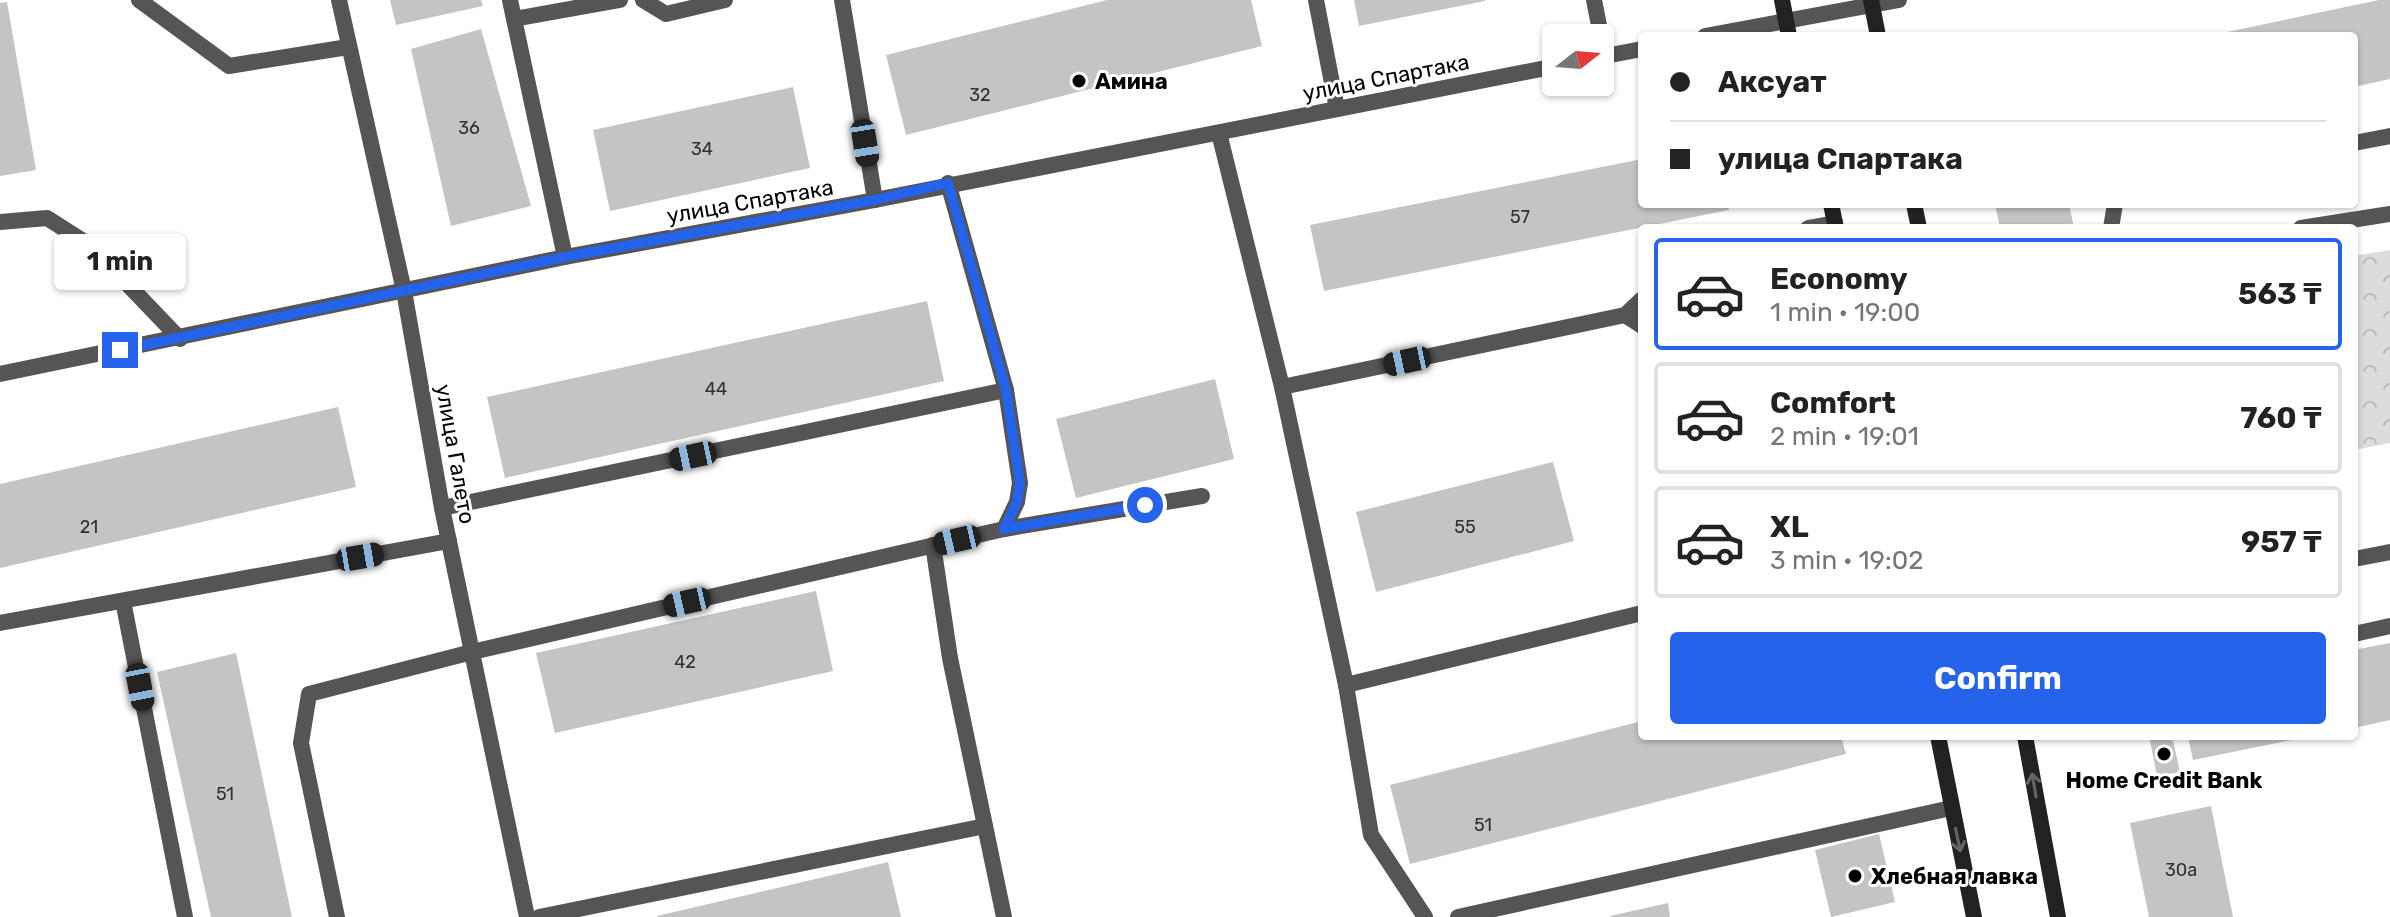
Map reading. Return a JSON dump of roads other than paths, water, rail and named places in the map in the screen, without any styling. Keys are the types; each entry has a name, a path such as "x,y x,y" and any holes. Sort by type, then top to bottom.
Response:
{"main road":[{"path":"1782,0 1787,28"},
{"path":"1871,3 1877,32"},
{"path":"1939,740 1974,917"},
{"path":"2026,740 2058,917"}],"street":[{"path":"139,0 229,66 348,47"},
{"name":"улица Галето","path":"339,0 404,291 442,508 527,917"},
{"path":"510,0 565,257"},
{"path":"514,19 620,0"},
{"path":"643,0 666,14 725,0"},
{"path":"842,0 875,200"},
{"path":"1316,0 1337,109"},
{"path":"1594,0 1598,24"},
{"path":"1746,32 1787,28 1871,3 1899,0"},
{"path":"1614,54 1638,50"},
{"name":"улица Спартака","path":"0,374 565,257 875,200 948,183 1542,69"},
{"path":"1219,133 1282,387 1346,685 1371,835 1425,917"},
{"path":"2358,142 2390,136"},
{"path":"948,183 1006,390 1020,483 1017,502 1004,529"},
{"path":"2326,224 2390,214"},
{"path":"0,222 47,218 91,246 180,339"},
{"path":"1282,387 1625,315 1638,303"},
{"path":"1625,315 1638,323"},
{"path":"442,508 1006,390"},
{"path":"337,917 301,743 309,694 472,652 1004,529 1202,496"},
{"path":"0,623 449,541"},
{"path":"933,545 950,658 1004,917"},
{"path":"2358,558 2390,552"},
{"path":"123,601 185,917"},
{"path":"1346,685 1638,614"},
{"path":"2358,633 2390,626"},
{"path":"1458,917 1485,914 1951,808"},
{"path":"539,917 985,826"}],"place":[{"name":"Амина","path":"1079,81"},
{"name":"Home Credit Bank","path":"2164,754"},
{"name":"Хлебная лавка","path":"1855,876"}]}
